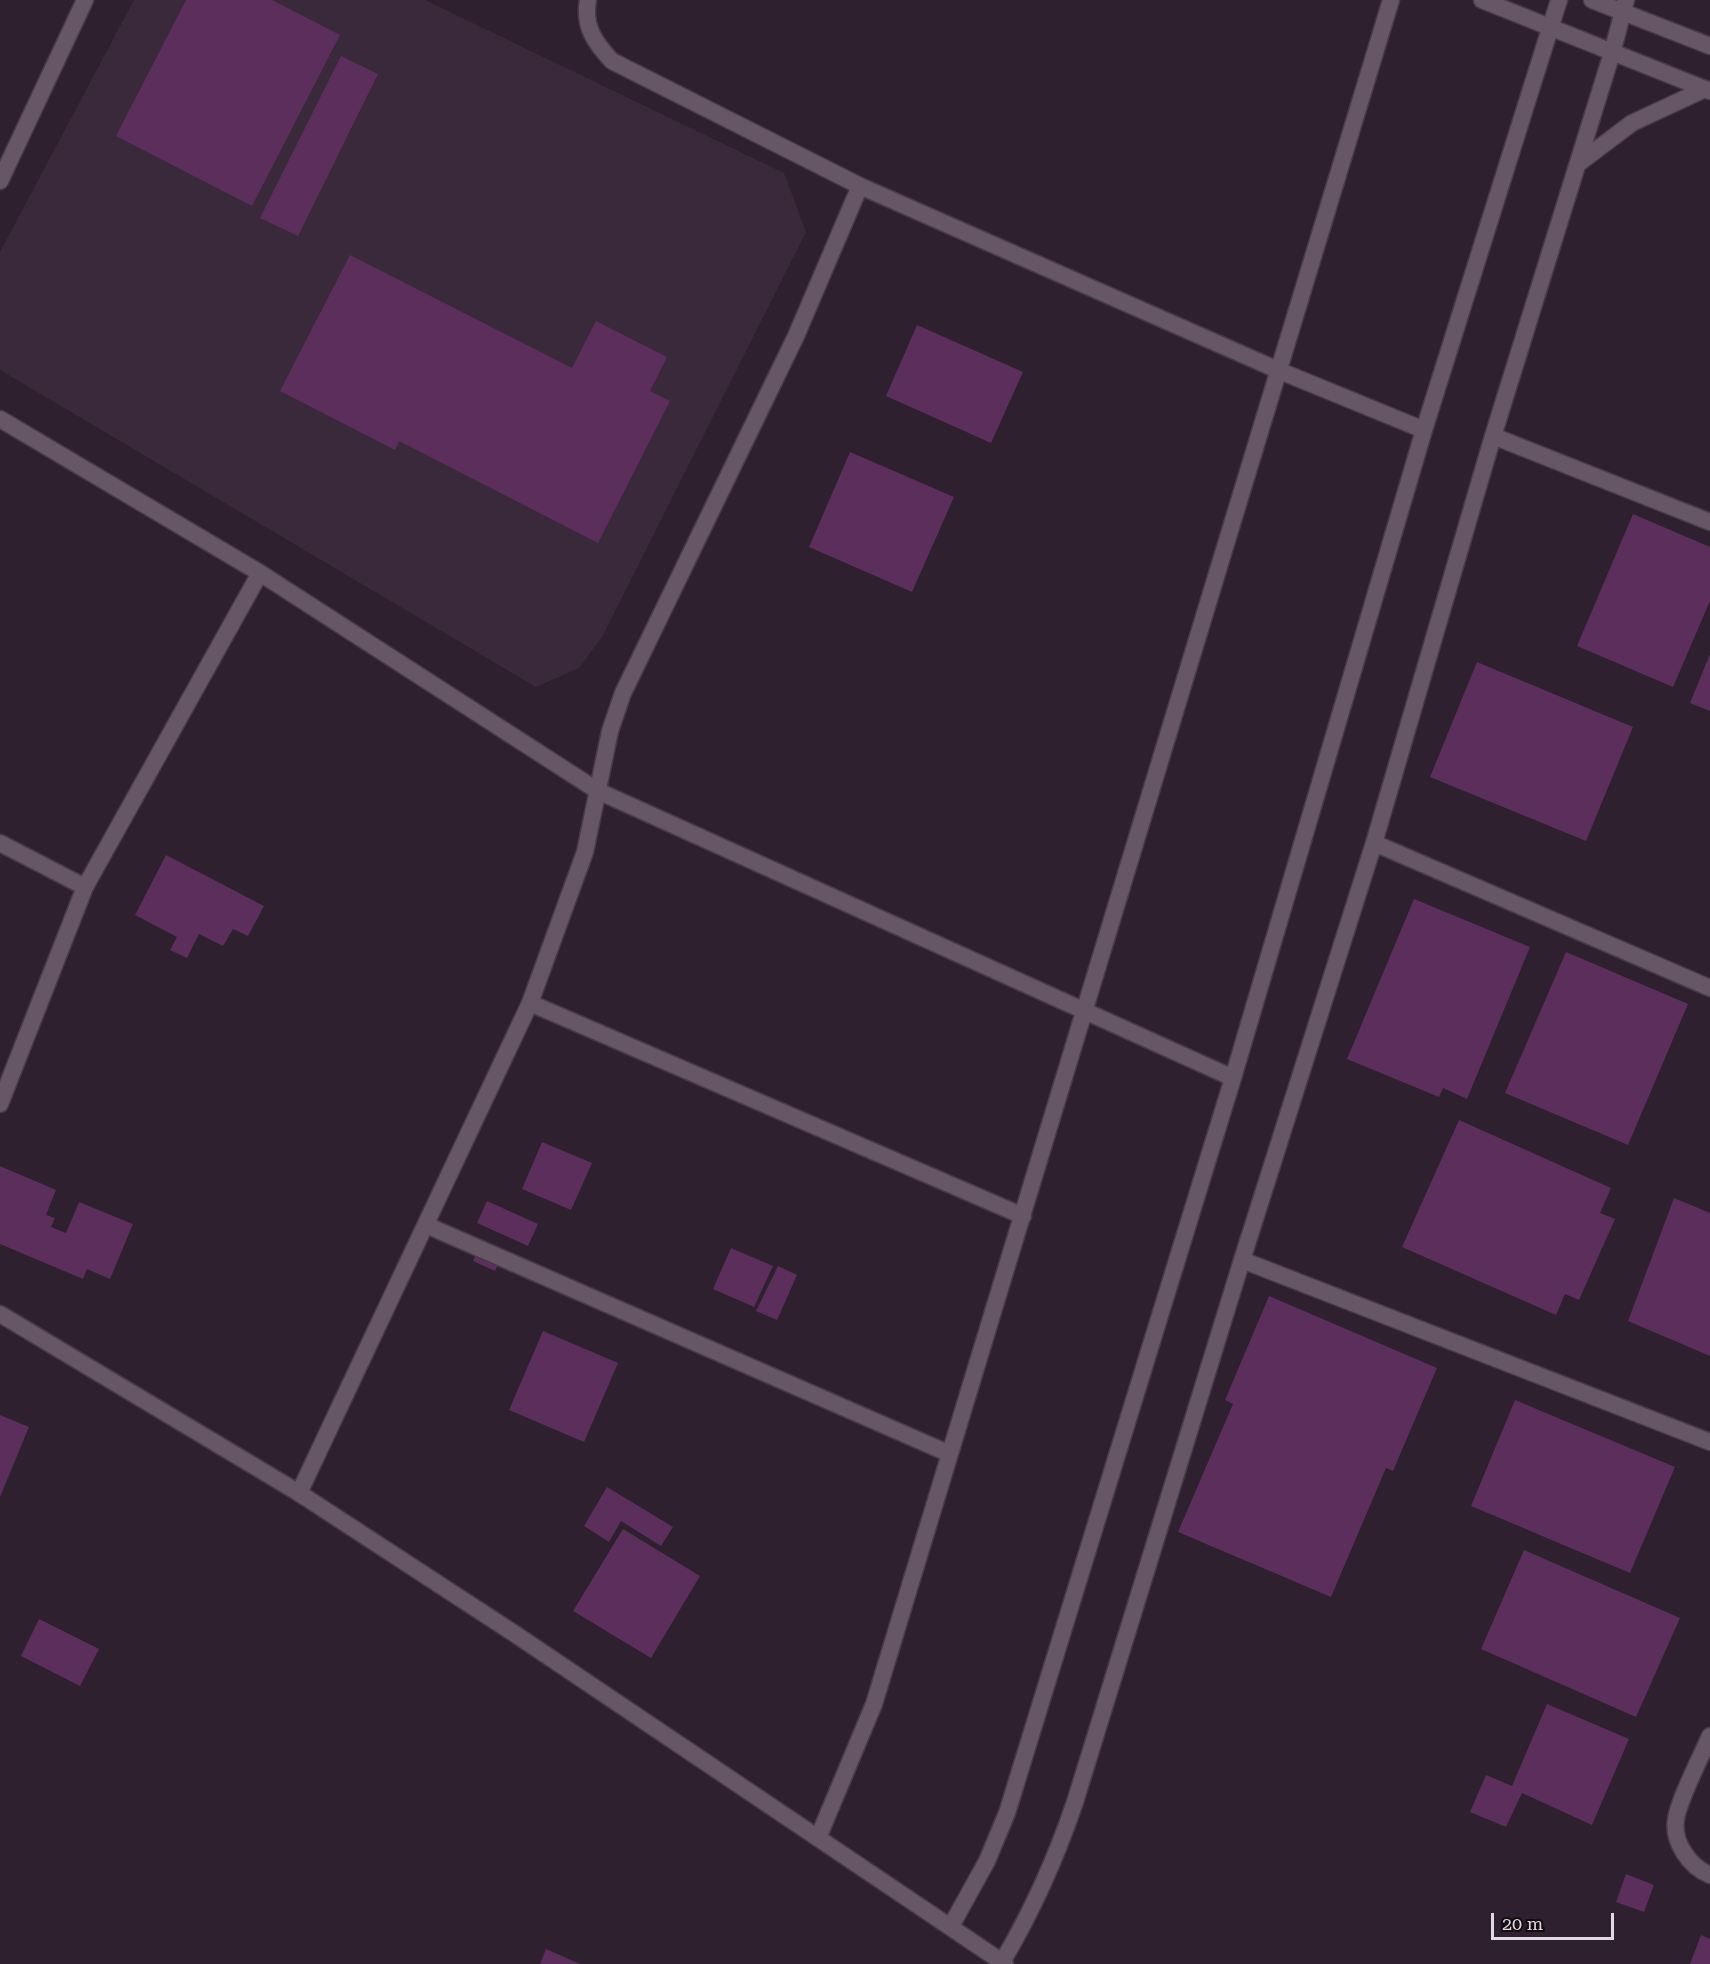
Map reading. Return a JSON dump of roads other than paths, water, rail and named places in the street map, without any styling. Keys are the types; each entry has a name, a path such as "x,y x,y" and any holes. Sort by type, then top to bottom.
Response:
{"street":[{"path":"0,181 86,0"},
{"path":"588,0 587,23 595,43 612,61 860,186 1280,372 1425,430"},
{"path":"818,1838 874,1704 1391,0"},
{"path":"1482,0 1549,29 1707,90"},
{"path":"951,1926 987,1861 1008,1813 1233,1078 1425,430 1559,0"},
{"path":"1592,0 1625,7 1710,46"},
{"path":"0,1314 298,1493 515,1634 1004,1963 1029,1918 1053,1867 1075,1802 1242,1260 1374,843 1493,436 1625,7"},
{"path":"1578,163 1632,123 1707,90"},
{"path":"298,1493 530,1003 585,852 610,731 623,693 796,336 860,186"},
{"path":"0,419 260,573 597,791 1233,1078"},
{"path":"1493,436 1710,522"},
{"path":"0,1104 85,887 260,573"},
{"path":"0,843 85,887"},
{"path":"1374,843 1710,988"},
{"path":"530,1003 1023,1216"},
{"path":"426,1225 950,1454"},
{"path":"1242,1260 1710,1442"},
{"path":"1710,1736 1676,1820 1679,1846 1701,1871 1710,1875"}]}
